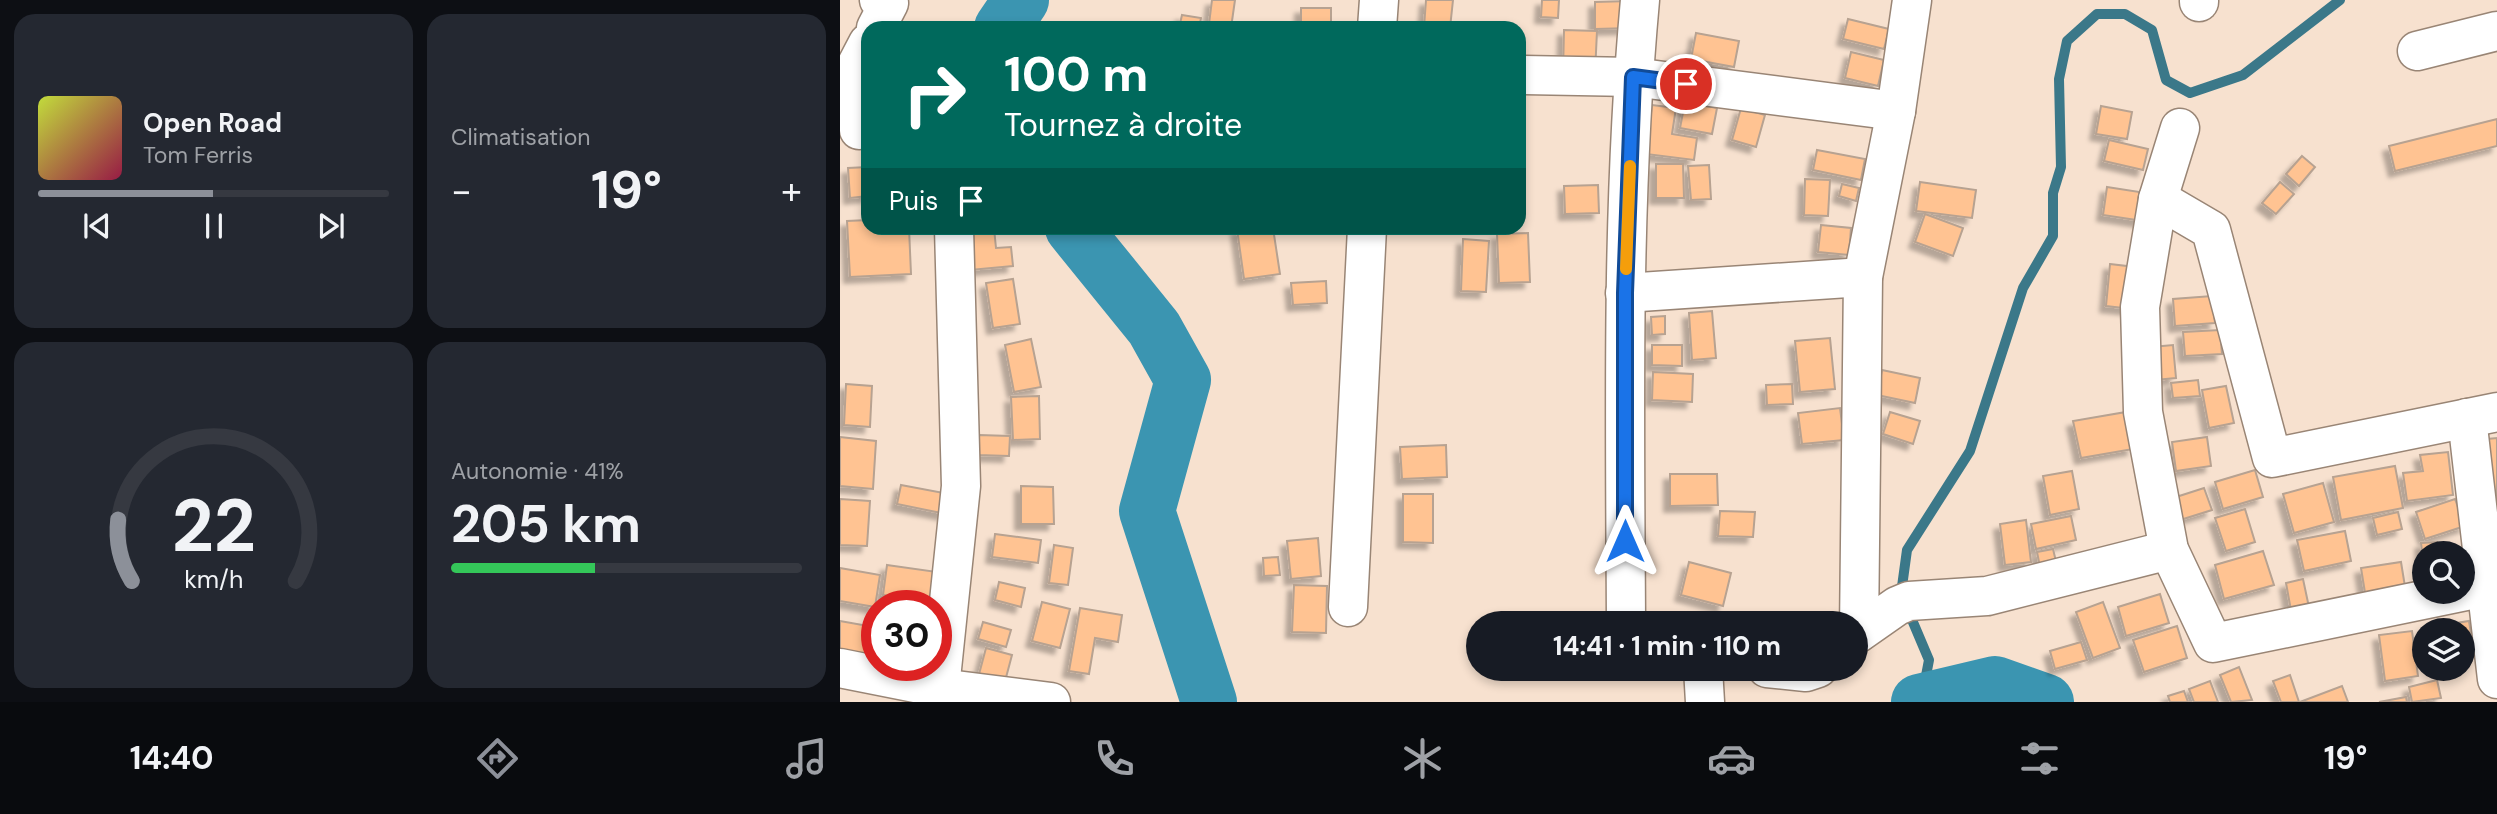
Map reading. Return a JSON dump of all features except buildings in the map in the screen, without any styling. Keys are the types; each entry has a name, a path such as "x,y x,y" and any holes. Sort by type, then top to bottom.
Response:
{"street":[{"path":"879,0 889,3 880,21"},
{"path":"1378,21 1379,0"},
{"path":"1626,611 1625,293 1633,77 1640,0"},
{"path":"1858,611 1863,277 1896,111 1912,0"},
{"path":"2417,51 2497,31"},
{"path":"859,130 856,66 861,56"},
{"path":"1526,75 1633,77 1896,111"},
{"path":"2180,128 2158,199 2140,307 2143,412 2169,550 2213,643 2486,587"},
{"path":"2158,199 2211,230 2273,457 2482,415 2486,587 2497,679"},
{"path":"941,695 961,485 954,235"},
{"path":"1348,607 1367,235"},
{"path":"1625,293 1863,277"},
{"path":"1868,626 1903,603 1987,596 2169,550"},
{"path":"840,668 941,695 1051,702"}],"waterway":[{"path":"1007,21 1021,0"},
{"path":"1901,594 1907,550 1970,451 2023,288 2053,236 2053,193 2061,167 2059,79 2067,41 2097,14 2125,14 2152,30 2166,80 2190,93 2243,75 2340,0"},
{"path":"1079,235 1154,328 1183,380 1147,511 1209,702"},
{"path":"1907,608 1929,660 1921,702"},
{"path":"1919,702 1995,684 2046,702"}],"slow traffic":[{"path":"1626,269 1630,166"}],"route":[{"path":"1625,541 1625,293 1633,77 1686,84"}]}
